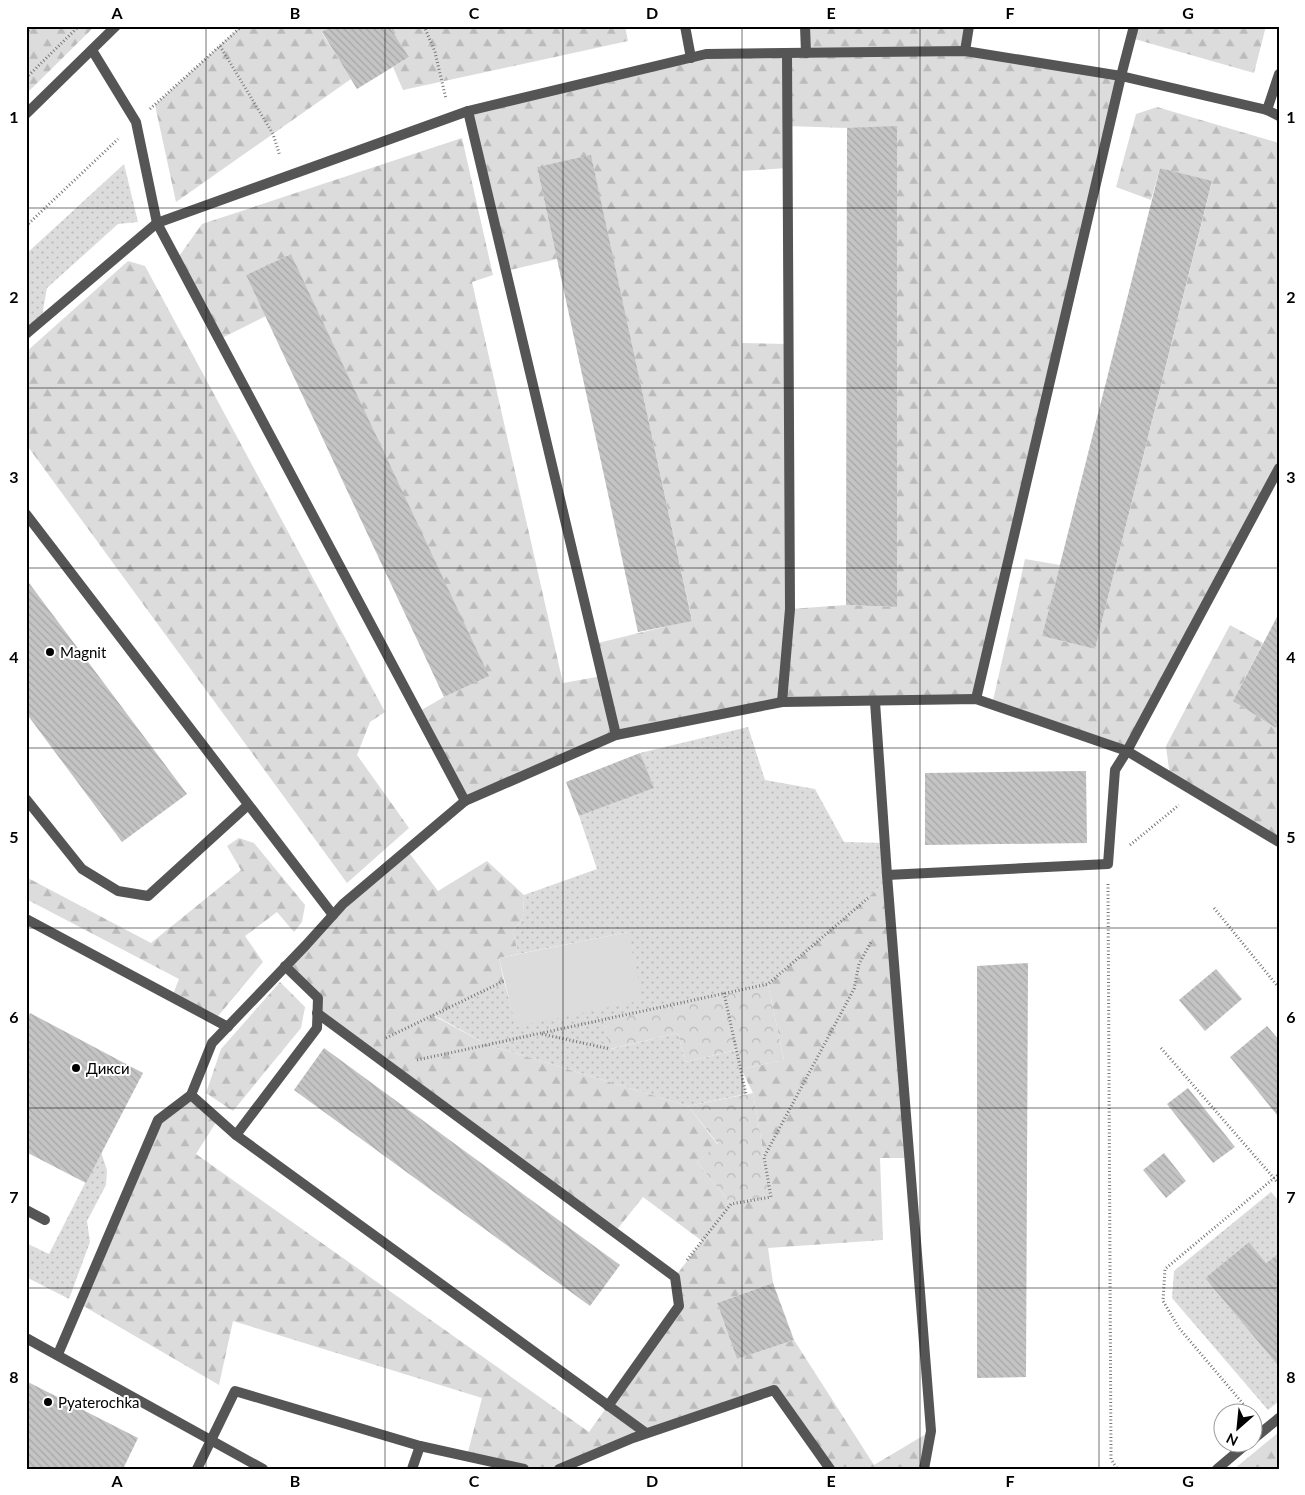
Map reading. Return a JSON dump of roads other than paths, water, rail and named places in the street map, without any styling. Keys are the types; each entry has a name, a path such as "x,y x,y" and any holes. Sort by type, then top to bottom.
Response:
{"street":[{"path":"26,114 116,26"},
{"path":"685,26 691,58"},
{"path":"805,26 806,53"},
{"path":"965,52 969,26"},
{"path":"976,699 1134,26"},
{"path":"92,50 136,122 157,223 465,801"},
{"path":"26,334 157,223 468,111 706,54 965,52 1121,76 1267,110 1279,116"},
{"path":"782,702 790,609 787,53"},
{"path":"1267,110 1279,74"},
{"path":"468,111 616,735"},
{"path":"887,878 1108,864 1115,770 1279,468"},
{"path":"26,514 332,916"},
{"path":"58,1354 158,1120 190,1095 212,1043 343,904 465,801 616,735 782,702 976,699 1127,751 1279,842"},
{"path":"875,702 887,878 931,1431 924,1469"},
{"path":"26,799 82,869 118,891 148,896 248,805"},
{"path":"26,919 228,1026"},
{"path":"236,1135 317,1028 318,998 285,966"},
{"path":"318,1013 675,1277 679,1306 608,1406"},
{"path":"190,1095 236,1135 646,1433"},
{"path":"26,1210 45,1220"},
{"path":"26,1338 212,1439 263,1469"},
{"path":"559,1469 646,1433 774,1390 830,1469"},
{"path":"197,1469 236,1391 420,1446 524,1469"},
{"path":"1262,1432 1279,1418"},
{"path":"412,1469 420,1446"},
{"path":"1217,1469 1237,1452"}],"place":[{"name":"Magnit","path":"50,652"},
{"name":"Дикси","path":"76,1068"},
{"name":"Pyaterochka","path":"48,1402"}]}
